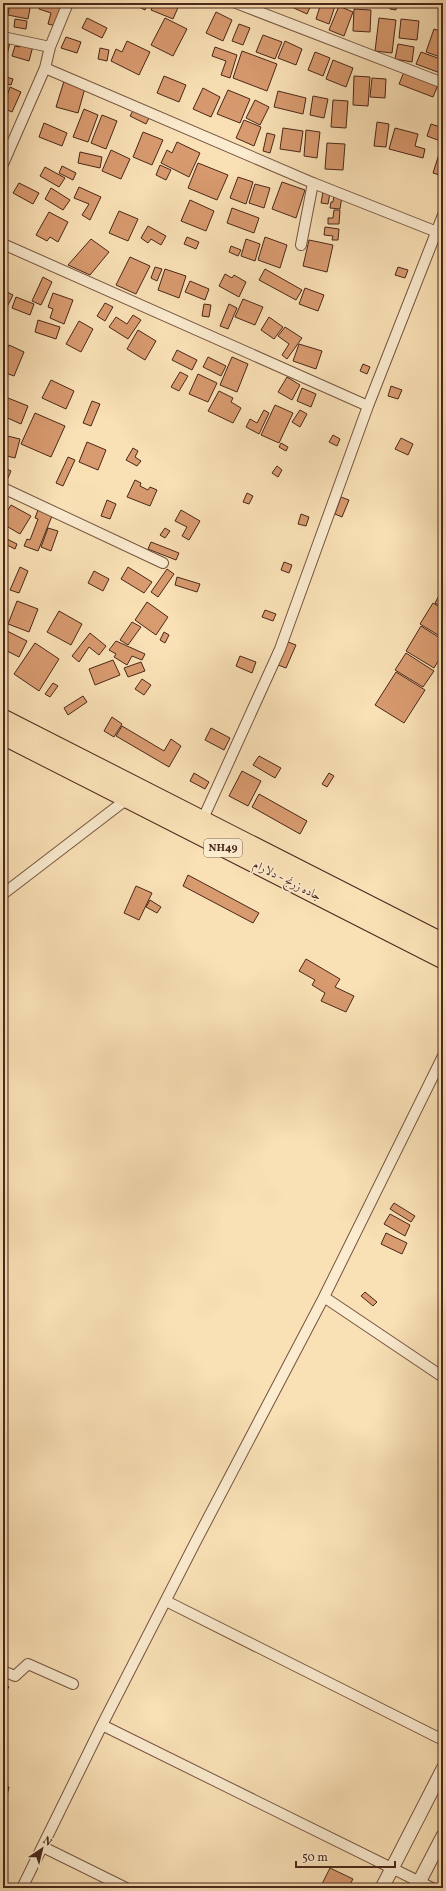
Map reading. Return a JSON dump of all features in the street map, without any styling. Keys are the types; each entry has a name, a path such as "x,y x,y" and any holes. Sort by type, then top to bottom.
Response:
{"highway":[{"name":"جاده زرنج - دلارام","path":"3,718 443,960"},
{"name":"جاده زرنج - دلارام","path":"3,736 127,800 199,827 442,939"}],"street":[{"path":"3,164 45,68 50,47 68,3"},
{"path":"236,3 443,84"},
{"path":"3,37 50,47"},
{"path":"45,68 314,183 437,232"},
{"path":"301,245 314,183"},
{"path":"199,827 280,649 368,406 443,215"},
{"path":"3,244 368,406"},
{"path":"3,488 163,563"},
{"path":"3,894 127,800"},
{"path":"22,1888 102,1725 324,1297 443,1056"},
{"path":"324,1297 443,1377"},
{"path":"166,1601 443,1740"},
{"path":"3,1671 15,1676 28,1664 73,1684"},
{"path":"102,1725 392,1868 418,1885 432,1888"},
{"path":"382,1888 443,1769"},
{"path":"418,1885 443,1836"},
{"path":"43,1847 126,1888"}],"building":[{"path":"10,3 31,3 28,19 8,15"},
{"path":"41,3 54,3 62,5 56,26 48,24 51,13 39,9"},
{"path":"136,3 148,3 145,10 135,5"},
{"path":"154,3 180,3 173,19 151,10"},
{"path":"283,3 308,3 311,5 307,14"},
{"path":"321,3 336,3 329,24 316,19"},
{"path":"355,3 370,3 370,7 355,6"},
{"path":"390,3 396,3 396,10 390,9"},
{"path":"339,6 353,12 344,36 329,30"},
{"path":"354,9 371,10 370,32 353,31"},
{"path":"216,12 232,20 223,41 206,33"},
{"path":"87,18 107,28 102,38 82,28"},
{"path":"165,18 187,29 173,56 151,45"},
{"path":"379,18 396,20 392,53 375,51"},
{"path":"15,19 27,21 26,29 14,27"},
{"path":"401,19 419,21 417,40 399,38"},
{"path":"239,24 250,28 243,45 232,41"},
{"path":"434,29 443,32 443,58 426,52"},
{"path":"263,35 282,42 275,59 256,52"},
{"path":"66,37 81,42 77,53 61,48"},
{"path":"3,40 10,42 5,64 3,63"},
{"path":"127,41 150,52 139,75 111,61 116,49 122,52"},
{"path":"285,41 302,49 296,65 278,58"},
{"path":"22,43 33,46 29,61 12,56 15,46 20,47"},
{"path":"398,44 414,47 412,62 395,59"},
{"path":"215,47 237,55 230,78 221,75 226,61 212,56"},
{"path":"100,48 109,50 107,61 98,59"},
{"path":"242,51 277,64 267,91 233,78"},
{"path":"315,52 330,58 323,76 308,70"},
{"path":"421,52 443,60 443,74 416,64"},
{"path":"333,60 353,68 346,87 326,79"},
{"path":"404,72 438,85 433,97 399,84"},
{"path":"3,76 13,79 11,85 3,83"},
{"path":"164,76 186,85 179,102 157,93"},
{"path":"354,76 370,77 368,106 353,105"},
{"path":"372,78 386,79 385,98 370,97"},
{"path":"64,81 85,88 78,113 56,107"},
{"path":"10,87 21,92 12,112 3,108"},
{"path":"203,88 220,97 211,117 193,109"},
{"path":"228,90 250,99 240,123 217,114"},
{"path":"278,91 306,98 303,114 274,107"},
{"path":"313,96 328,99 324,118 310,115"},
{"path":"255,100 269,107 260,125 246,118"},
{"path":"333,100 348,101 346,128 331,127"},
{"path":"84,109 98,115 88,142 73,137"},
{"path":"134,109 149,118 146,124 130,116"},
{"path":"102,115 117,121 106,149 91,143"},
{"path":"244,120 261,127 254,146 236,138"},
{"path":"377,122 389,124 386,147 374,146"},
{"path":"44,123 67,133 62,146 39,137"},
{"path":"431,124 443,128 443,142 427,136"},
{"path":"283,128 303,131 300,152 280,149"},
{"path":"395,128 418,134 415,146 425,149 423,158 389,149"},
{"path":"306,130 320,132 317,158 304,156"},
{"path":"143,132 163,140 152,165 133,157"},
{"path":"267,133 275,135 270,153 263,151"},
{"path":"177,142 200,153 189,177 161,163 167,150 172,153"},
{"path":"327,143 345,144 343,170 325,169"},
{"path":"111,150 130,159 121,179 102,171"},
{"path":"440,151 443,151 443,176 433,173"},
{"path":"80,152 102,157 100,168 78,163"},
{"path":"198,163 228,175 217,200 188,188"},
{"path":"160,165 171,170 166,180 156,175"},
{"path":"62,166 76,173 73,180 59,173"},
{"path":"45,167 65,178 59,187 40,176"},
{"path":"238,177 253,182 246,204 230,198"},
{"path":"282,182 305,190 296,218 272,209"},
{"path":"19,183 39,193 33,204 13,193"},
{"path":"255,184 270,188 264,208 249,203"},
{"path":"79,187 101,197 90,220 82,215 89,204 74,198"},
{"path":"51,188 70,200 63,210 45,199"},
{"path":"323,192 330,193 328,204 321,203"},
{"path":"334,195 342,196 340,209 330,208"},
{"path":"190,200 214,211 206,231 181,221"},
{"path":"232,208 259,218 254,233 227,223"},
{"path":"334,210 340,210 339,224 328,224 328,218 333,218"},
{"path":"119,211 138,219 128,241 109,233"},
{"path":"49,212 68,222 58,242 50,237 47,241 36,235"},
{"path":"148,226 166,236 161,245 151,239 148,243 141,238"},
{"path":"325,227 339,229 338,240 332,240 333,236 324,235"},
{"path":"187,237 199,242 196,249 184,244"},
{"path":"265,237 287,245 280,268 258,260"},
{"path":"91,239 109,252 90,275 68,265"},
{"path":"246,239 260,244 255,261 241,256"},
{"path":"309,240 333,245 327,272 303,266"},
{"path":"231,246 241,250 238,256 229,252"},
{"path":"130,257 150,266 136,294 116,285"},
{"path":"155,267 162,269 157,281 151,278"},
{"path":"398,267 408,270 405,278 395,275"},
{"path":"165,269 186,276 179,298 158,290"},
{"path":"265,269 302,290 296,300 259,280"},
{"path":"225,274 232,278 234,275 246,282 239,297 219,286"},
{"path":"43,277 52,282 41,305 32,301"},
{"path":"190,281 209,289 205,300 185,292"},
{"path":"305,288 324,295 318,311 299,304"},
{"path":"3,290 13,295 5,311 3,310"},
{"path":"53,293 73,300 64,324 50,318 53,309 48,307"},
{"path":"16,297 34,304 30,315 12,308"},
{"path":"243,299 263,307 255,325 235,317"},
{"path":"105,303 113,307 105,321 97,316"},
{"path":"204,304 211,305 209,317 202,316"},
{"path":"229,304 237,308 228,329 220,326"},
{"path":"133,315 141,320 128,339 109,327 116,317 127,324"},
{"path":"269,317 283,327 274,339 261,330"},
{"path":"38,320 60,327 56,339 35,332"},
{"path":"79,321 93,329 81,352 66,344"},
{"path":"285,327 302,338 287,359 282,355 289,344 278,336"},
{"path":"138,330 156,341 145,360 127,349"},
{"path":"299,344 322,351 316,369 293,361"},
{"path":"9,345 24,352 14,376 3,372 3,358"},
{"path":"177,350 197,360 192,370 172,360"},
{"path":"208,357 226,366 221,376 203,367"},
{"path":"232,357 248,364 237,392 220,385"},
{"path":"363,364 370,367 367,374 360,371"},
{"path":"180,372 188,376 179,391 171,387"},
{"path":"198,374 217,383 208,402 189,394"},
{"path":"287,377 300,385 292,400 278,392"},
{"path":"51,380 74,391 66,409 42,398"},
{"path":"391,386 402,390 398,399 388,396"},
{"path":"302,388 316,394 311,407 297,401"},
{"path":"219,391 233,398 231,402 241,408 233,423 208,411"},
{"path":"3,396 28,406 21,424 3,416"},
{"path":"92,401 100,404 91,426 83,423"},
{"path":"275,405 293,413 279,443 261,435"},
{"path":"264,410 269,413 259,434 246,427 250,419 257,423"},
{"path":"300,410 307,414 300,427 292,422"},
{"path":"35,413 65,426 51,457 21,444"},
{"path":"3,435 20,439 15,458 3,455"},
{"path":"333,435 340,439 337,446 329,442"},
{"path":"401,438 413,444 408,455 395,449"},
{"path":"87,442 106,450 98,470 79,462"},
{"path":"281,443 288,447 286,451 279,447"},
{"path":"133,448 138,451 135,457 141,461 137,466 126,460"},
{"path":"68,457 75,460 63,486 56,483"},
{"path":"277,466 282,470 278,477 272,473"},
{"path":"3,467 11,471 8,478 3,477"},
{"path":"135,480 141,483 140,486 148,490 150,487 157,490 150,506 127,497"},
{"path":"247,493 253,496 249,504 243,502"},
{"path":"341,497 349,500 342,517 335,514"},
{"path":"107,500 116,504 110,519 101,516"},
{"path":"11,505 31,516 20,534 3,524 3,518"},
{"path":"38,510 52,516 38,551 24,546 27,539 30,540 38,519 35,518"},
{"path":"181,510 200,521 189,540 182,536 187,527 175,521"},
{"path":"301,514 309,517 306,526 298,524"},
{"path":"48,528 58,531 51,551 41,547"},
{"path":"165,528 170,531 165,538 160,535"},
{"path":"3,537 17,544 15,549 3,543"},
{"path":"151,542 179,553 176,560 148,549"},
{"path":"284,562 292,565 289,573 281,570"},
{"path":"20,567 28,571 19,593 10,590"},
{"path":"128,567 152,582 144,593 121,579"},
{"path":"167,569 174,574 158,597 151,592"},
{"path":"94,571 109,579 103,591 88,583"},
{"path":"177,577 200,584 197,592 175,585"},
{"path":"443,588 443,607 435,603"},
{"path":"17,601 38,609 29,632 8,624"},
{"path":"147,602 168,617 156,635 135,620"},
{"path":"433,603 443,609 443,627 438,635 420,624"},
{"path":"265,610 276,614 273,621 262,617"},
{"path":"59,611 82,624 71,645 47,632"},
{"path":"132,622 141,627 128,645 120,640"},
{"path":"421,626 443,640 443,653 434,668 406,651"},
{"path":"5,630 27,641 19,657 3,649 3,633"},
{"path":"164,632 169,635 165,643 160,640"},
{"path":"90,633 106,646 99,655 89,647 79,662 72,656"},
{"path":"116,641 145,654 142,660 132,656 127,665 114,657 116,654 109,650"},
{"path":"288,642 296,645 286,668 278,665"},
{"path":"35,643 59,659 39,691 14,674"},
{"path":"406,653 434,671 423,687 395,670"},
{"path":"240,656 256,662 252,673 236,666"},
{"path":"113,660 120,675 95,685 89,669"},
{"path":"141,662 145,671 128,677 124,668"},
{"path":"396,672 425,690 404,723 375,705"},
{"path":"142,679 151,685 144,695 135,689"},
{"path":"53,683 58,686 50,697 45,694"},
{"path":"83,696 87,702 68,715 64,708"},
{"path":"112,717 122,724 114,737 104,731"},
{"path":"122,726 164,751 171,739 181,746 169,767 116,736"},
{"path":"211,728 230,738 224,750 205,740"},
{"path":"259,756 281,768 275,778 253,765"},
{"path":"242,771 261,781 248,806 229,796"},
{"path":"194,773 209,782 205,789 190,781"},
{"path":"329,773 334,776 327,787 322,784"},
{"path":"259,794 307,821 300,834 252,807"},
{"path":"188,875 259,913 253,923 183,886"},
{"path":"136,886 152,893 139,920 124,913"},
{"path":"150,900 161,907 157,913 146,907"},
{"path":"306,959 340,979 335,987 354,996 346,1012 321,1001 325,993 312,985 315,980 299,971"},
{"path":"394,1203 415,1216 411,1222 390,1209"},
{"path":"390,1214 410,1225 405,1236 384,1224"},
{"path":"386,1233 407,1243 402,1254 381,1244"},
{"path":"365,1292 377,1302 373,1306 361,1296"},
{"path":"3,1683 9,1687 3,1695"},
{"path":"3,1785 9,1787 3,1813"},
{"path":"330,1868 353,1879 348,1888 320,1888"}]}
